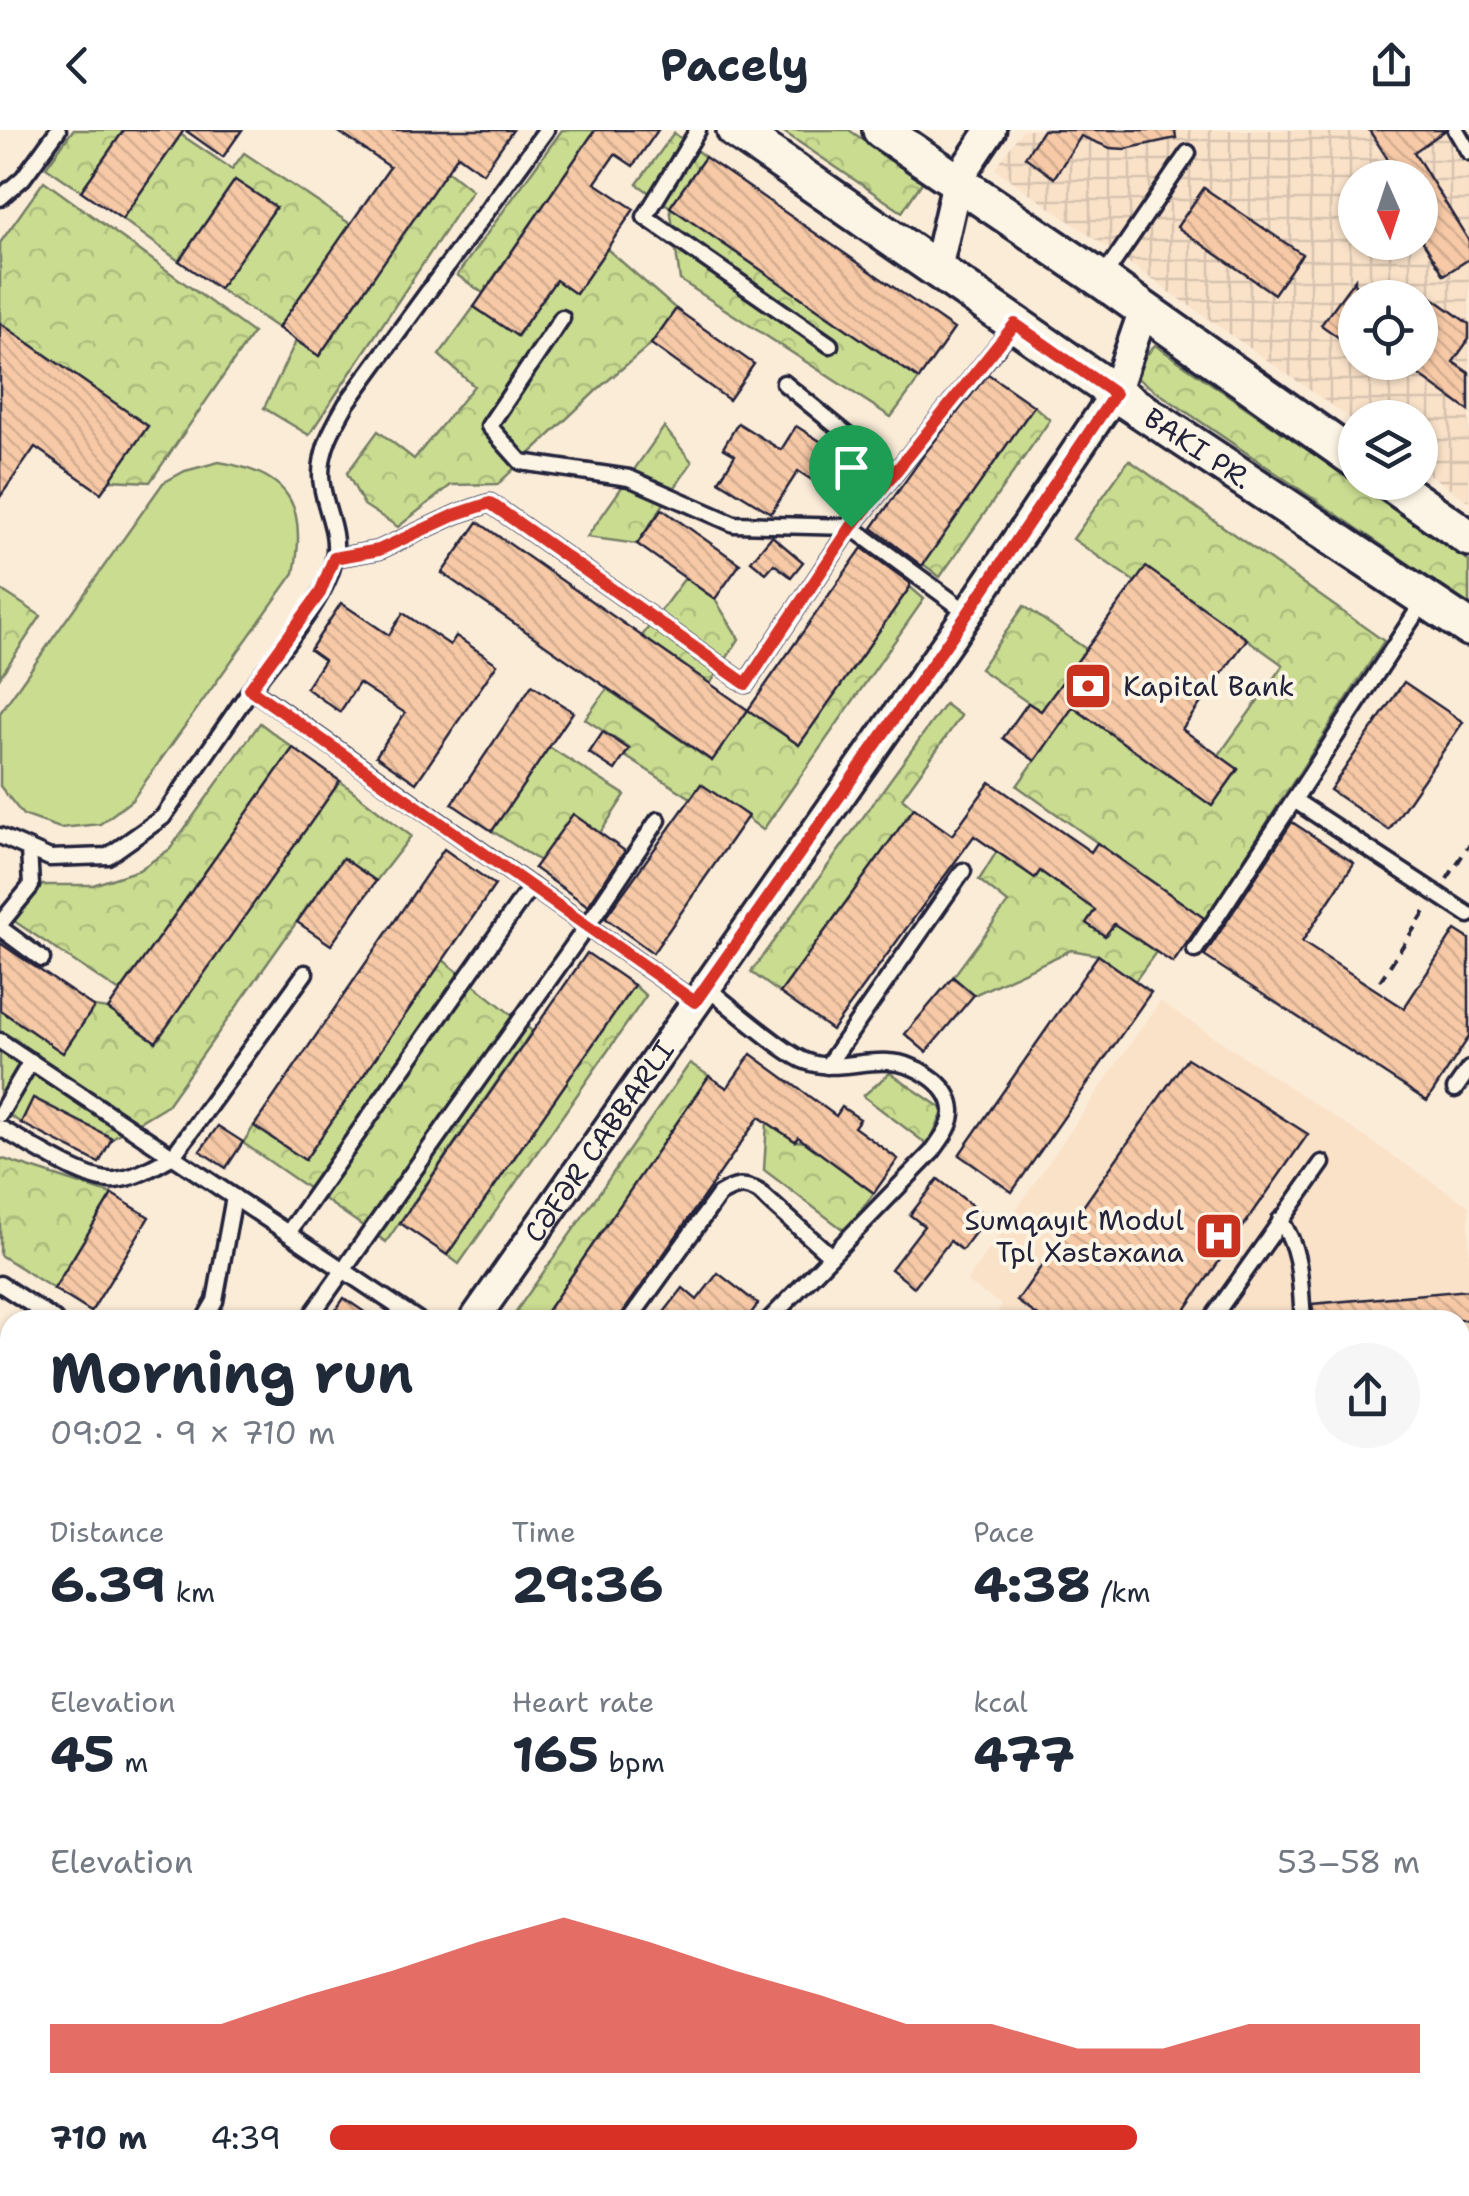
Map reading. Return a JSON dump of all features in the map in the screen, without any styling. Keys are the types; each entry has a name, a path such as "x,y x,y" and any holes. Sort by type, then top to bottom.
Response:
{"street":[{"path":"735,130 1115,394 1469,628"},
{"path":"882,130 1338,447"},
{"path":"937,269 957,181 991,130"},
{"path":"481,1310 968,613 1115,394 1144,309"},
{"path":"1415,500 1469,538"}],"lane":[{"path":"0,198 23,178 58,130"},
{"path":"0,836 50,858 108,856 163,817 320,593 334,558 334,526 320,477 326,441 346,403 546,130"},
{"path":"698,130 645,218 830,345"},
{"path":"1456,130 1469,152"},
{"path":"1102,280 1188,153"},
{"path":"562,318 490,426 522,462 629,478 734,524 851,527 968,613"},
{"path":"334,558 379,550 490,503 746,684 851,527 1015,324"},
{"path":"784,384 894,473"},
{"path":"1195,950 1425,598"},
{"path":"250,689 588,926 802,1060 827,1066 893,1062 920,1070 944,1090 952,1111 948,1130 932,1152 779,1310"},
{"path":"1294,800 1469,915"},
{"path":"315,1310 588,926 658,820"},
{"path":"28,848 31,886 0,926 42,960"},
{"path":"827,1066 963,871"},
{"path":"288,1233 532,886"},
{"path":"0,1128 93,1177 113,1180 145,1172 173,1156 305,974"},
{"path":"0,1040 403,1310"},
{"path":"0,1114 32,1062"},
{"path":"1456,1089 1469,1070"},
{"path":"1218,1310 1322,1163"},
{"path":"637,1310 719,1195 734,1187 747,1185 759,1192 831,1256"},
{"path":"210,1310 215,1301 234,1197"},
{"path":"1280,1220 1297,1251 1302,1310"},
{"path":"0,1284 40,1310"}],"path":[{"path":"1439,890 1469,845"},
{"path":"1380,981 1429,906"}],"shaded area":[{"path":"1022,130 1469,130 1469,502 1438,480 1438,400 1338,400 1338,410 995,169"},
{"path":"1160,1001 1469,1206 1469,1310 999,1310 1002,1305 966,1282"}],"green space":[{"path":"73,130 124,130 81,191 46,167"},
{"path":"174,130 232,169 244,153 391,251 447,170 472,190 309,435 264,408 296,341 319,356 375,275 335,248 278,328 219,289 275,208 235,180 179,261 122,219 178,139"},
{"path":"562,130 595,130 483,293 457,275"},
{"path":"781,130 849,130 923,181 902,212"},
{"path":"674,133 705,157 670,207 637,184"},
{"path":"44,181 253,333 150,482 110,480 148,426 0,323 0,243"},
{"path":"670,207 919,379 891,417 680,280"},
{"path":"607,249 676,309 651,344 498,484 451,485 398,527 364,505 347,473 378,431 414,459 474,386 439,355 474,307 518,336 538,305 537,268 576,293"},
{"path":"1155,345 1338,471 1338,500 1380,500 1469,561 1469,605 1131,374"},
{"path":"1034,406 1050,420 940,577 923,564"},
{"path":"664,427 692,462 637,544 587,537"},
{"path":"1129,460 1384,641 1205,919 1017,786 1060,725 980,669 1024,606 1086,649 1054,694 1212,805 1238,770 1219,755 1283,665 1212,614 1135,582 1073,539"},
{"path":"219,462 262,474 288,496 298,528 294,573 132,800 100,824 60,828 23,815 0,786 0,713 163,483 185,471"},
{"path":"685,578 715,599 739,639 710,684 642,636"},
{"path":"910,587 924,599 763,830 701,784 691,798 625,756 629,748 585,719 607,689 711,761 748,710 799,745"},
{"path":"0,589 41,616 0,677"},
{"path":"945,704 961,716 902,798 914,808 780,993 751,972"},
{"path":"260,723 293,748 120,992 14,921 42,885 93,885 139,870 170,849"},
{"path":"549,747 625,795 600,833 573,815 540,861 492,831"},
{"path":"340,781 411,836 376,881 342,858 167,1105 112,1138 34,1098 21,1123 0,1109 0,1010 63,1052 94,1007 108,1009 156,1041"},
{"path":"997,851 1035,878 1040,871 1084,902 1110,891 1087,924 1105,935 1115,923 1156,952 1135,981 1098,955 1071,950 974,995 953,977 1008,903 979,880"},
{"path":"443,960 532,1031 386,1242 243,1143 254,1126 305,1160"},
{"path":"634,985 646,996 459,1264 447,1255"},
{"path":"690,1063 709,1076 548,1310 517,1310"},
{"path":"890,1073 944,1110 928,1145 863,1096"},
{"path":"767,1122 795,1141 805,1142 874,1193 845,1231 764,1170"},
{"path":"0,1158 112,1194 54,1289 0,1255"}],"building":[{"path":"124,130 184,130 122,219 81,191"},
{"path":"185,130 242,130 223,157"},
{"path":"336,130 513,130 483,173 458,155 319,356 278,328 390,167"},
{"path":"595,130 658,130 633,166 615,154 595,183 634,209 576,294 556,280 517,336 474,307"},
{"path":"1043,130 1175,130 1176,138 1125,149 1110,148 1081,136 1054,178 1025,157"},
{"path":"1369,130 1446,130 1414,152 1419,160 1388,160"},
{"path":"705,157 954,329 919,379 670,207"},
{"path":"235,180 276,207 219,289 179,261"},
{"path":"1204,188 1302,254 1274,294 1177,227"},
{"path":"1438,191 1469,241 1469,259 1444,275 1435,260 1438,260"},
{"path":"1338,302 1338,337 1321,325"},
{"path":"1438,302 1469,324 1469,339 1453,362 1469,373 1469,411 1426,380 1438,380"},
{"path":"676,309 754,364 729,400 651,344"},
{"path":"0,323 148,426 101,493 35,447 0,497"},
{"path":"988,374 1034,406 922,566 872,528"},
{"path":"738,423 781,450 796,426 866,470 846,502 798,471 771,513 719,481 735,455 723,448"},
{"path":"662,509 740,564 715,599 637,544"},
{"path":"478,522 748,710 712,761 442,573"},
{"path":"772,536 803,562 791,577 774,564 766,573 751,561"},
{"path":"862,548 910,583 910,587 799,745 748,710"},
{"name":"Kapital Bank","path":"1146,567 1247,639 1182,729 1238,769 1212,806 1073,707 1035,761 1003,738 1028,703 1041,711"},
{"path":"341,603 389,635 403,613 450,645 456,636 497,664 416,783 376,756 405,713 359,683 340,712 306,688 324,660 310,650"},
{"path":"1404,682 1463,722 1389,830 1330,790"},
{"path":"532,685 573,712 492,831 452,804"},
{"path":"603,732 629,749 615,770 589,753"},
{"path":"293,748 340,781 156,1042 108,1009"},
{"path":"990,782 1091,852 1097,843 1204,918 1173,963 1114,924 1105,936 1086,923 1095,910 1040,871 1035,878 974,836 832,1030 780,993 914,808 952,835"},
{"path":"701,784 748,816 653,953 605,918"},
{"path":"573,814 625,851 588,906 534,868"},
{"path":"1292,822 1354,863 1302,942 1404,1008 1455,930 1469,939 1469,1037 1427,1101 1204,956"},
{"path":"444,849 495,885 305,1160 254,1126"},
{"path":"343,858 376,881 331,945 297,922"},
{"path":"0,943 94,1007 63,1053 0,1010"},
{"path":"587,953 634,985 447,1255 400,1223"},
{"path":"1098,955 1151,992 1012,1192 959,1155"},
{"path":"953,977 974,995 926,1052 905,1034"},
{"path":"751,1054 836,1116 842,1107 860,1119 854,1127 898,1159 874,1193 798,1137 795,1141 759,1117 625,1310 548,1310 709,1076 727,1088"},
{"path":"1187,1058 1308,1134 1185,1310 1030,1310 1017,1301"},
{"path":"33,1098 112,1138 99,1163 21,1123"},
{"path":"218,1126 243,1142 226,1168 200,1151"},
{"path":"938,1179 987,1217 962,1250 950,1241 914,1287 891,1269 924,1226 910,1215"},
{"path":"112,1194 149,1217 92,1310 54,1289"},
{"path":"718,1273 758,1304 754,1310 666,1310 683,1288 697,1300"},
{"path":"1469,1290 1469,1310 1313,1310 1312,1304"},
{"path":"344,1298 361,1310 336,1310"}],"place":[{"name":"Kapital Bank","path":"1088,686"},
{"name":"Sumqayıt Modul Tpl Xəstəxana","path":"1219,1236"}],"route":[{"path":"1015,324 1115,394 968,613 695,1002 250,689 320,593 334,558 379,550 490,503 746,684 851,527 1015,324"}]}
